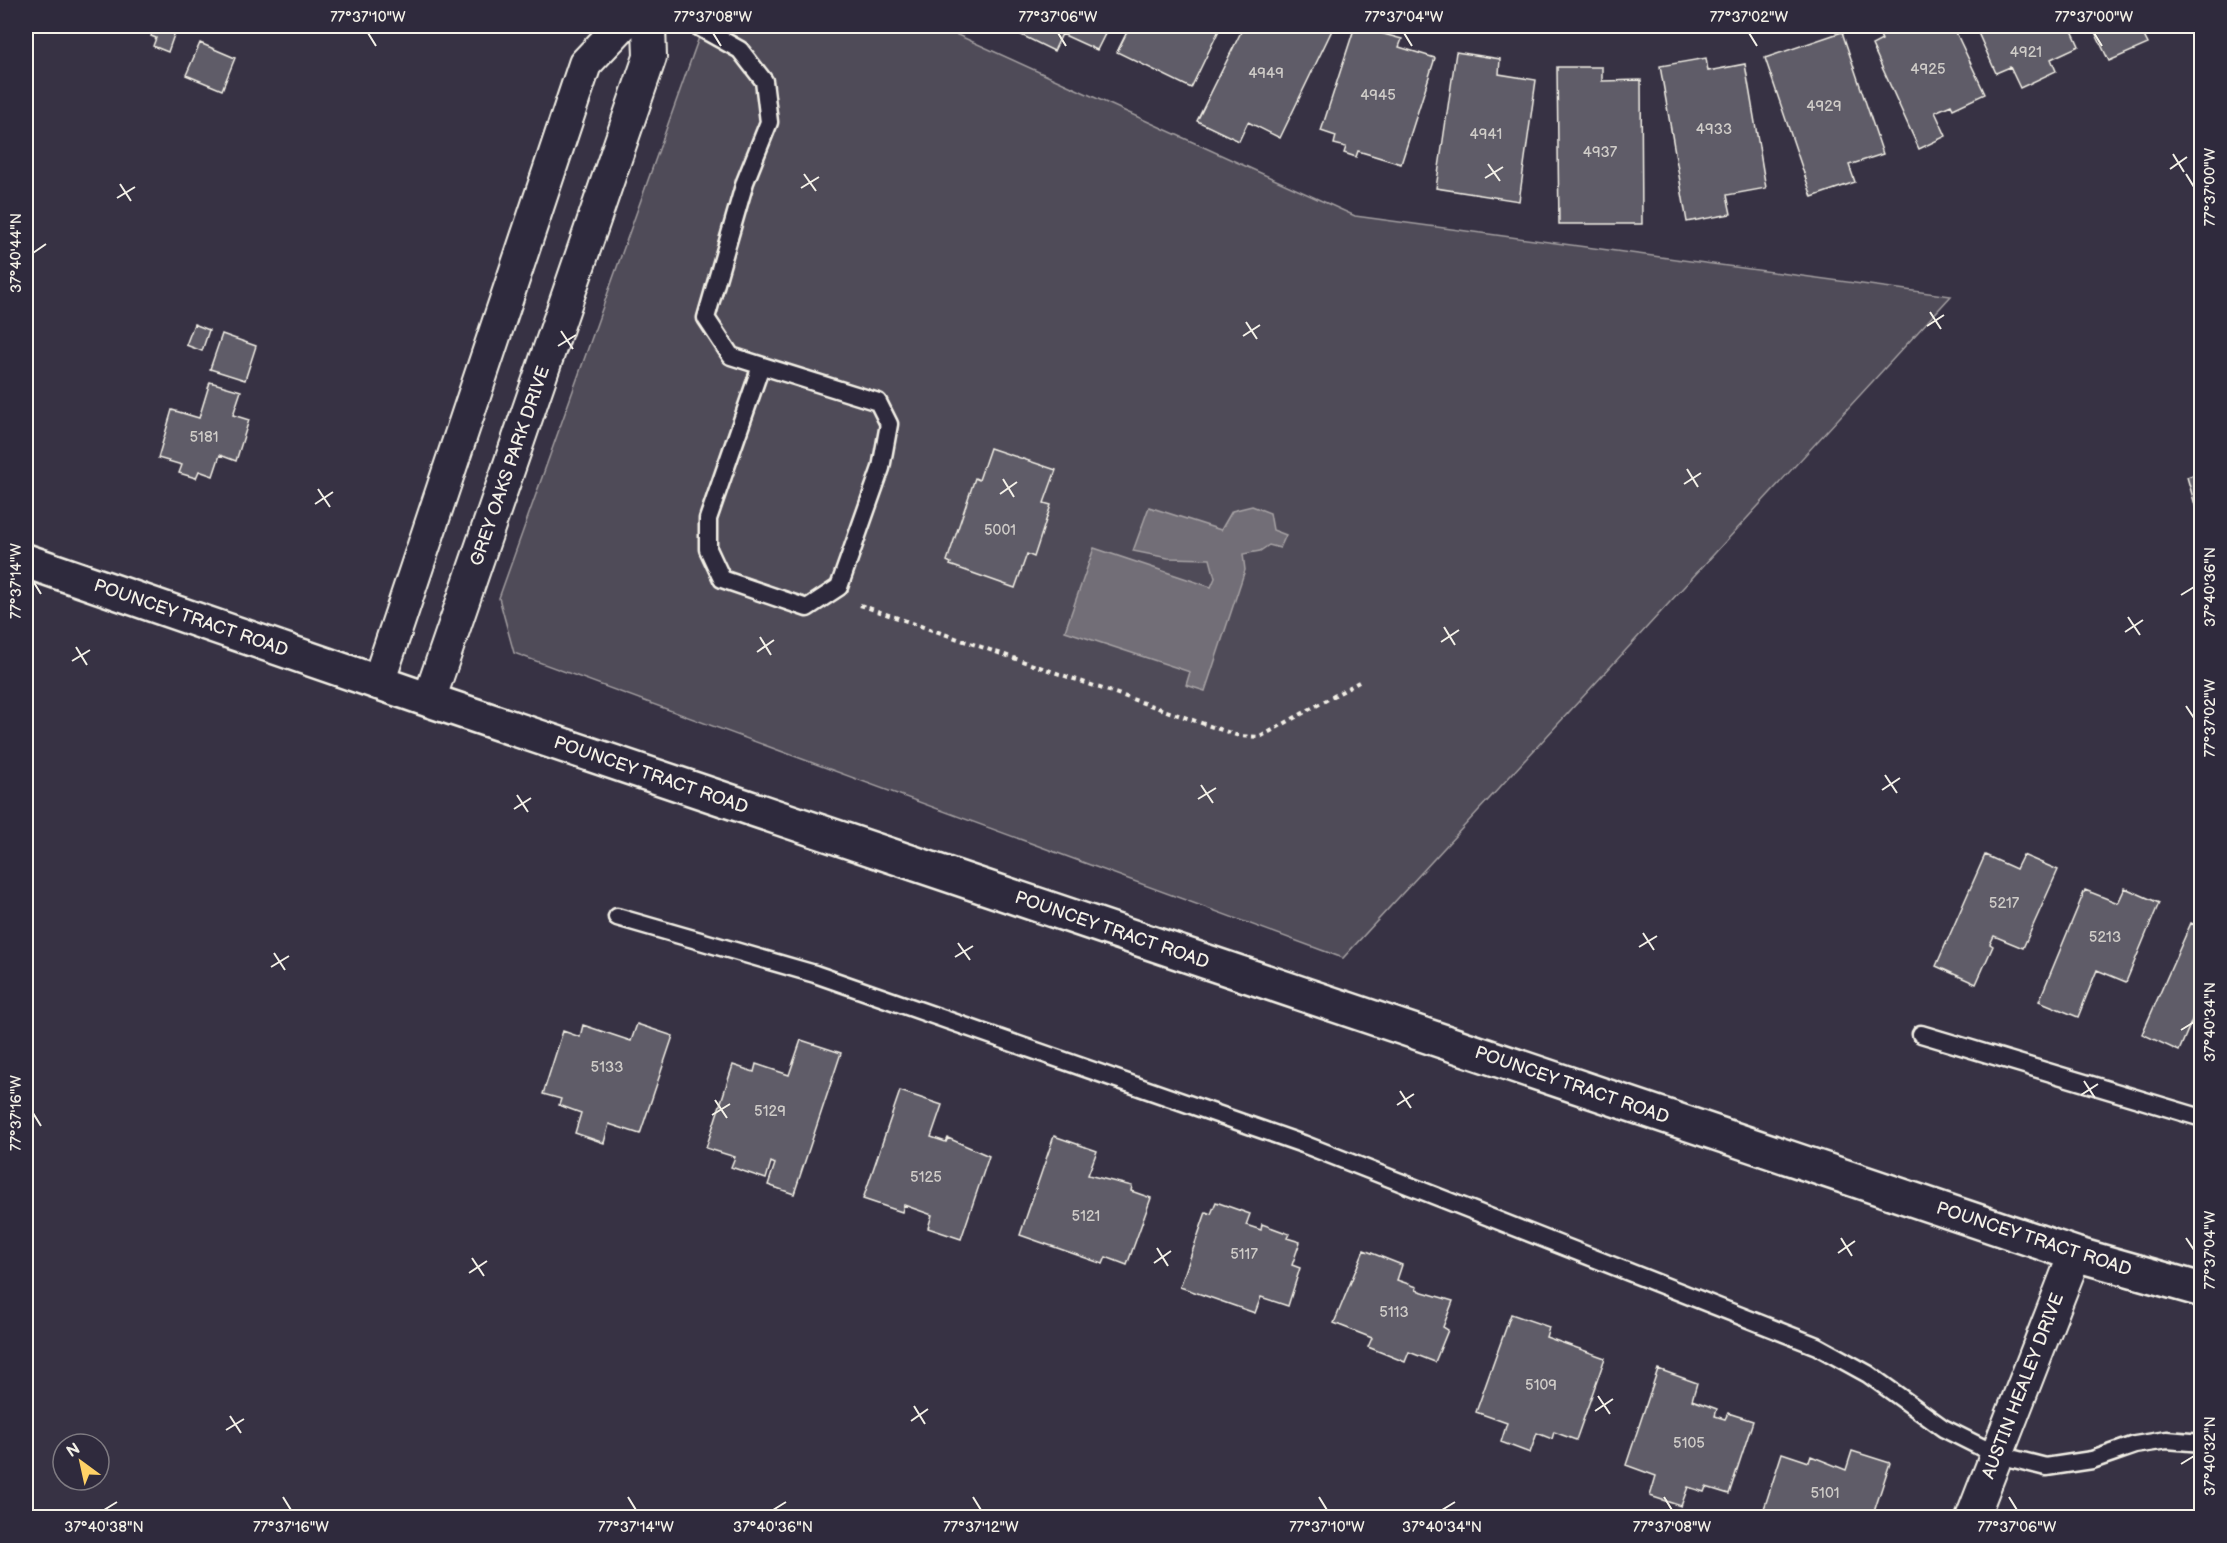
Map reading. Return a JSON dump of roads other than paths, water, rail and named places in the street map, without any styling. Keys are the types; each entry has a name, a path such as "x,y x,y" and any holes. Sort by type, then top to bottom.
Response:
{"main road":[{"name":"POUNCEY TRACT ROAD","path":"26,561 378,683 2074,1254 2202,1290"}],"street":[{"path":"378,683 585,64 621,26"},
{"name":"GREY OAKS PARK DRIVE","path":"429,700 650,57 649,26"},
{"name":"AUSTIN HEALEY DRIVE","path":"1972,1518 2074,1254"}],"lane":[{"path":"697,26 740,50 764,81 769,122 745,182 706,318 731,356 878,402 889,424 881,468 839,587 807,608 722,579 708,549 708,519 761,366"},
{"path":"617,917 815,974 1303,1144 1817,1346 1868,1374 1943,1428 1995,1454 2046,1467 2092,1460 2134,1445 2156,1442 2202,1443"},
{"path":"1921,1034 2202,1119"}]}
